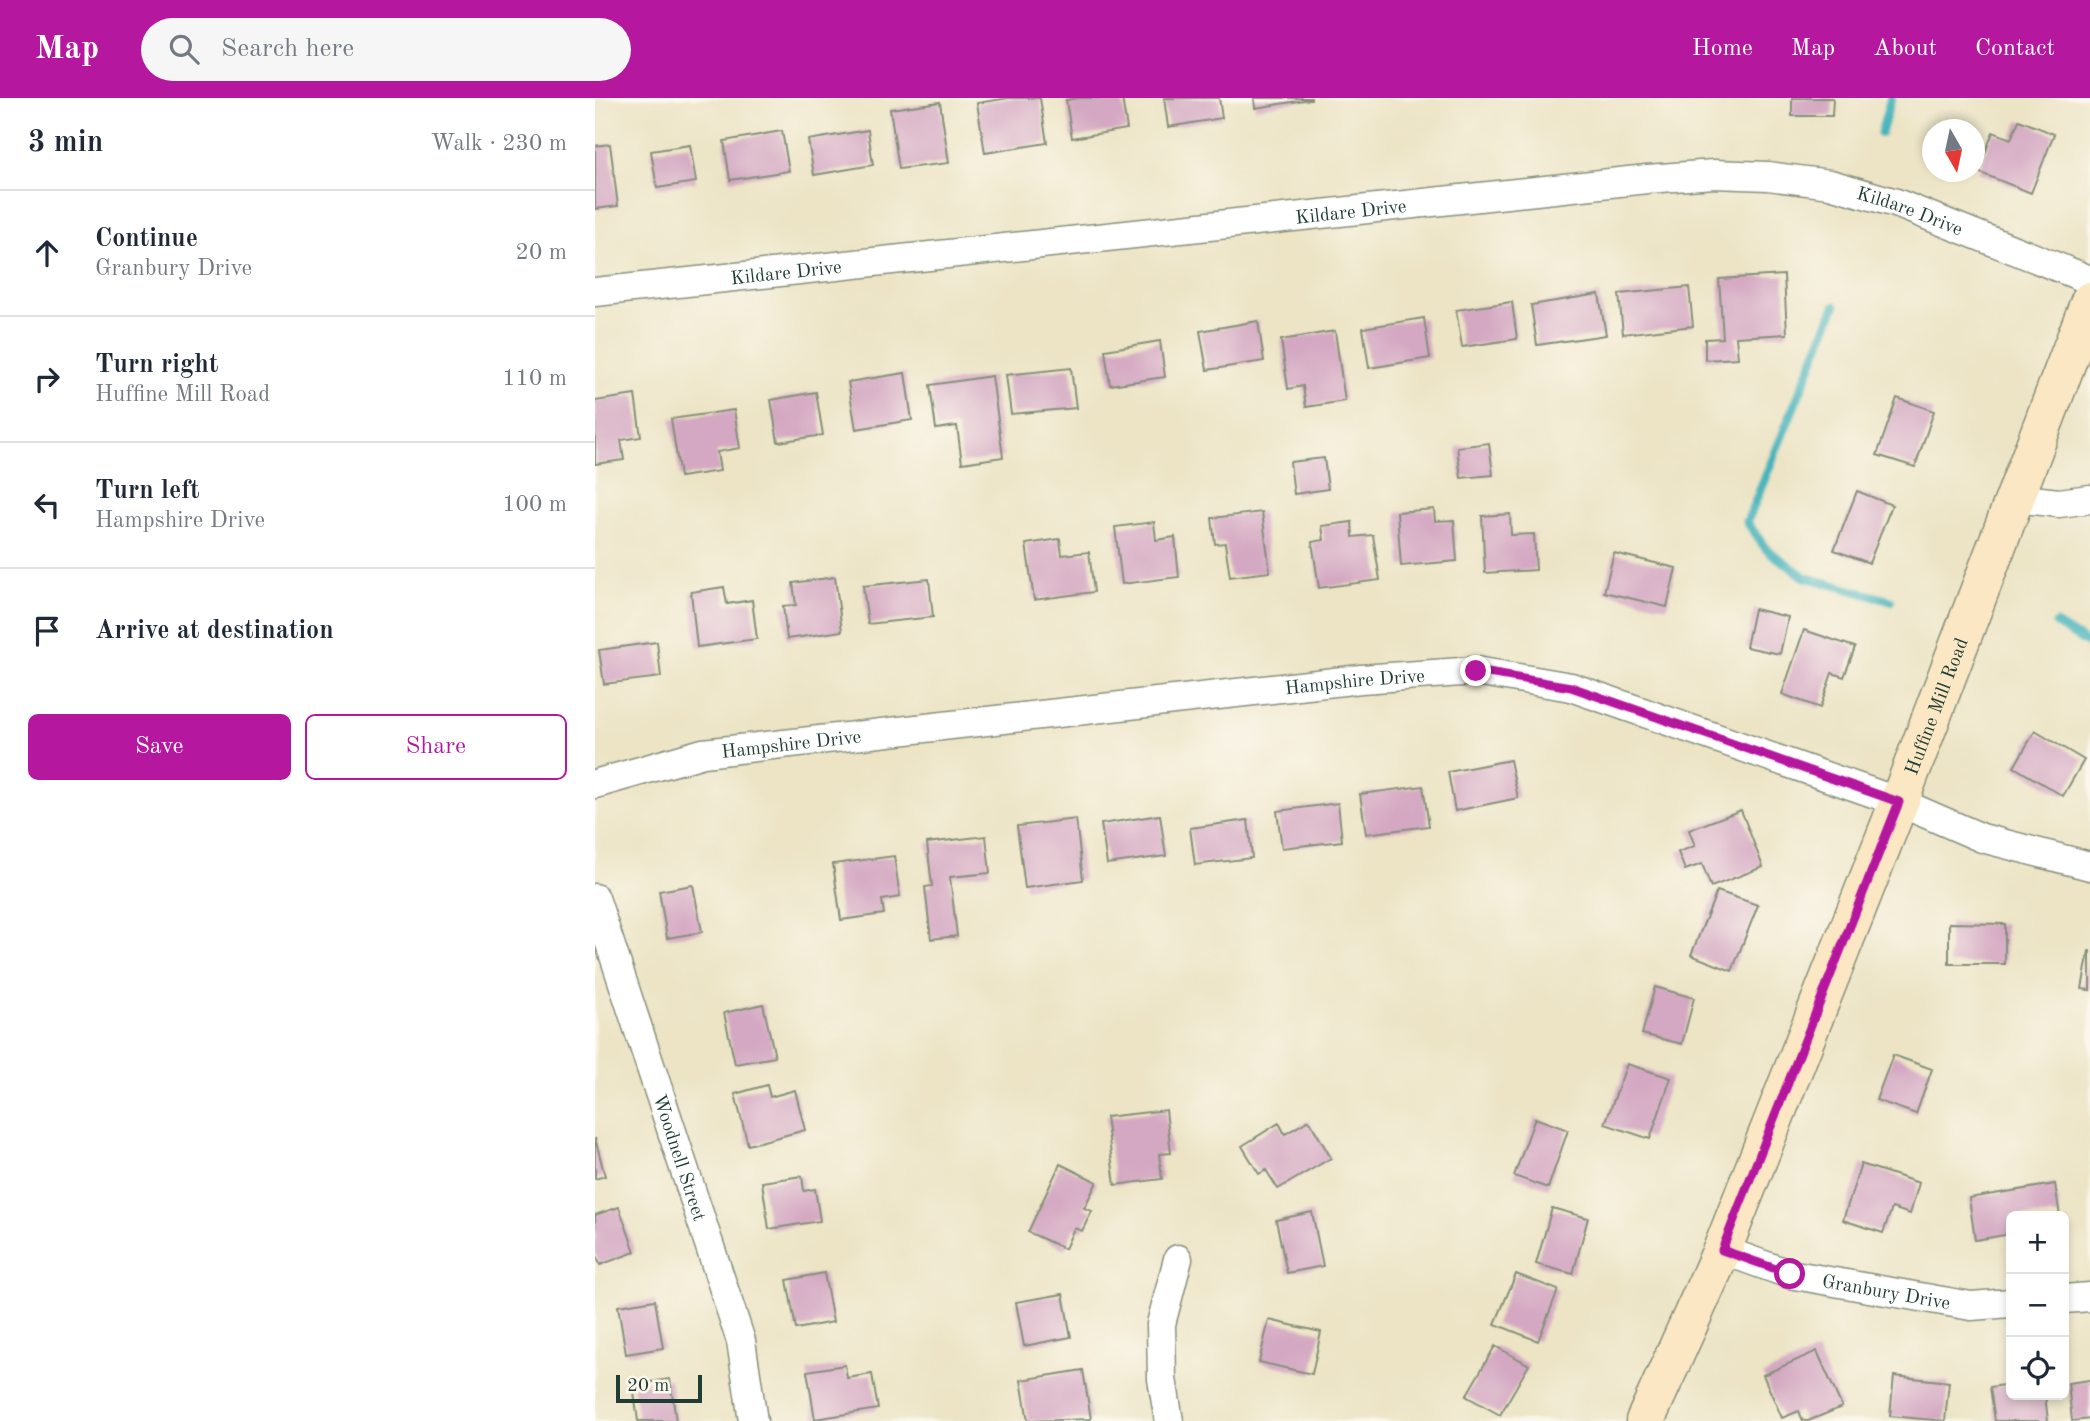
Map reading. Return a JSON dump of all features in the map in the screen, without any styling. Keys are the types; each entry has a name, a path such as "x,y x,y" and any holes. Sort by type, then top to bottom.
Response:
{"main road":[{"name":"Huffine Mill Road","path":"1645,1421 1722,1250 1899,802 2090,300"}],"street":[{"name":"Kildare Drive","path":"595,292 1714,174 1768,176 1830,184 1896,202 2090,280"},
{"path":"2015,498 2059,503 2090,499"},
{"name":"Hampshire Drive","path":"595,784 703,753 1361,679 1476,671 1571,687 1899,802 1982,838 2090,866"},
{"name":"Woodnell Street","path":"595,898 741,1341 753,1421"},
{"name":"Granbury Drive","path":"1722,1250 1790,1274 1971,1306 2006,1303"},
{"path":"1169,1421 1162,1379 1161,1324 1178,1259"},
{"path":"2069,1299 2090,1297"}],"building":[{"path":"1009,98 1040,98 1047,143 985,153 977,103"},
{"path":"1122,98 1127,129 1072,138 1066,100"},
{"path":"1164,98 1219,98 1222,118 1168,127"},
{"path":"1254,98 1311,98 1311,99 1255,108"},
{"path":"1792,98 1833,98 1832,116 1792,116"},
{"path":"940,102 949,163 899,169 890,109"},
{"path":"2019,120 2054,134 2031,193 1985,175 1985,153 1993,132 2011,139"},
{"path":"868,130 873,165 814,175 808,140"},
{"path":"782,131 789,171 730,180 724,141"},
{"path":"610,144 618,206 595,209 595,146"},
{"path":"690,145 696,182 657,188 651,151"},
{"path":"1784,275 1787,334 1736,337 1738,358 1705,360 1705,339 1723,338 1719,279"},
{"path":"1689,287 1693,326 1623,334 1619,294"},
{"path":"1599,294 1606,335 1537,345 1531,305"},
{"path":"1512,302 1517,339 1462,347 1456,310"},
{"path":"1424,318 1430,358 1369,368 1363,328"},
{"path":"1258,321 1264,361 1207,370 1200,331"},
{"path":"1335,331 1345,401 1306,407 1303,386 1288,389 1281,340"},
{"path":"1160,341 1165,377 1110,385 1105,350"},
{"path":"1071,368 1076,408 1011,414 1006,375"},
{"path":"905,373 912,420 856,429 848,382"},
{"path":"992,376 1003,457 962,463 957,426 936,429 930,385"},
{"path":"816,392 823,435 778,442 771,400"},
{"path":"635,395 641,437 621,440 624,460 595,464 595,401"},
{"path":"1897,398 1934,411 1915,467 1877,455"},
{"path":"734,410 740,448 717,452 720,471 680,477 671,419"},
{"path":"1489,443 1493,475 1461,478 1457,447"},
{"path":"1324,458 1328,489 1294,494 1290,462"},
{"path":"1857,491 1892,505 1869,563 1834,550"},
{"path":"1434,509 1435,521 1454,520 1457,561 1401,566 1397,512"},
{"path":"1262,512 1270,572 1230,577 1225,543 1215,544 1212,518"},
{"path":"1510,514 1511,535 1534,534 1536,570 1485,573 1482,516"},
{"path":"1154,522 1156,540 1175,537 1179,577 1122,584 1115,527"},
{"path":"1352,522 1353,537 1373,535 1380,580 1319,588 1312,542 1324,540 1322,526"},
{"path":"1060,539 1062,555 1089,552 1094,592 1034,600 1026,544"},
{"path":"1614,553 1676,568 1667,607 1604,592"},
{"path":"835,577 842,631 787,639 783,606 796,605 793,583"},
{"path":"929,579 933,617 868,624 863,586"},
{"path":"724,587 727,604 752,600 757,639 697,647 691,592"},
{"path":"1754,609 1788,617 1780,654 1746,647"},
{"path":"1804,630 1855,647 1844,677 1832,673 1820,708 1782,694"},
{"path":"657,642 661,677 604,684 599,650"},
{"path":"2035,731 2084,760 2063,796 2014,767"},
{"path":"1510,760 1518,798 1455,811 1448,772"},
{"path":"1423,786 1429,826 1366,834 1360,794"},
{"path":"1338,803 1342,841 1282,848 1277,811"},
{"path":"1741,810 1763,867 1711,887 1702,864 1685,870 1678,852 1695,846 1689,830"},
{"path":"1160,815 1166,856 1107,864 1101,824"},
{"path":"1076,819 1083,880 1025,888 1017,826"},
{"path":"1248,820 1252,858 1195,865 1190,828"},
{"path":"986,836 990,873 950,877 957,936 931,939 925,887 932,886 927,843"},
{"path":"894,856 900,897 882,900 884,914 841,920 833,864"},
{"path":"693,885 702,932 667,938 659,891"},
{"path":"1717,891 1758,905 1732,971 1691,955"},
{"path":"1949,923 2005,924 2005,964 1949,964"},
{"path":"2090,951 2090,990 2082,989"},
{"path":"1655,987 1694,998 1682,1044 1642,1034"},
{"path":"763,1004 775,1057 735,1064 724,1013"},
{"path":"1893,1055 1932,1069 1916,1114 1876,1100"},
{"path":"1627,1064 1671,1078 1650,1139 1605,1124"},
{"path":"767,1085 770,1097 795,1090 805,1130 748,1145 735,1094"},
{"path":"1166,1110 1171,1153 1159,1154 1162,1179 1115,1185 1106,1117"},
{"path":"1535,1118 1568,1130 1548,1188 1514,1176"},
{"path":"1309,1120 1331,1158 1278,1189 1266,1170 1259,1174 1242,1146 1279,1123 1285,1134"},
{"path":"595,1138 605,1176 595,1179"},
{"path":"1060,1164 1097,1182 1084,1208 1092,1211 1082,1231 1074,1228 1065,1249 1028,1232"},
{"path":"1861,1164 1919,1183 1910,1214 1892,1208 1883,1233 1843,1220"},
{"path":"802,1176 804,1191 815,1189 820,1221 769,1229 762,1182"},
{"path":"2055,1184 2059,1211 2006,1211 2006,1235 1975,1240 1969,1198"},
{"path":"619,1207 635,1252 600,1265 595,1253 595,1215"},
{"path":"1552,1208 1588,1218 1573,1274 1536,1264"},
{"path":"1312,1212 1323,1266 1287,1273 1276,1220"},
{"path":"824,1273 833,1322 796,1329 787,1280"},
{"path":"1516,1274 1558,1290 1538,1341 1495,1324"},
{"path":"1063,1294 1071,1337 1024,1346 1016,1302"},
{"path":"655,1300 663,1348 626,1354 618,1306"},
{"path":"1269,1320 1321,1332 1312,1374 1259,1362"},
{"path":"1495,1346 1529,1365 1500,1415 1466,1396"},
{"path":"1817,1351 1842,1407 1808,1421 1803,1421 1799,1411 1782,1418 1763,1375"},
{"path":"845,1365 847,1378 872,1374 878,1409 815,1419 807,1371"},
{"path":"1083,1370 1091,1419 1028,1421 1021,1380"},
{"path":"1894,1376 1949,1382 1945,1421 1890,1416"},
{"path":"670,1379 676,1421 638,1421 633,1385"},
{"path":"2090,1380 2090,1419 2072,1421 2069,1383"},
{"path":"2006,1385 2006,1400 2046,1400 2048,1421 1995,1421 1990,1387"}],"waterway":[{"path":"1881,133 1891,98"},
{"path":"1835,306 1747,522 1766,549 1805,577 1891,601"},
{"path":"2056,624 2090,645"}],"route":[{"path":"1476,671 1571,687 1899,802 1722,1250 1790,1274"}]}
